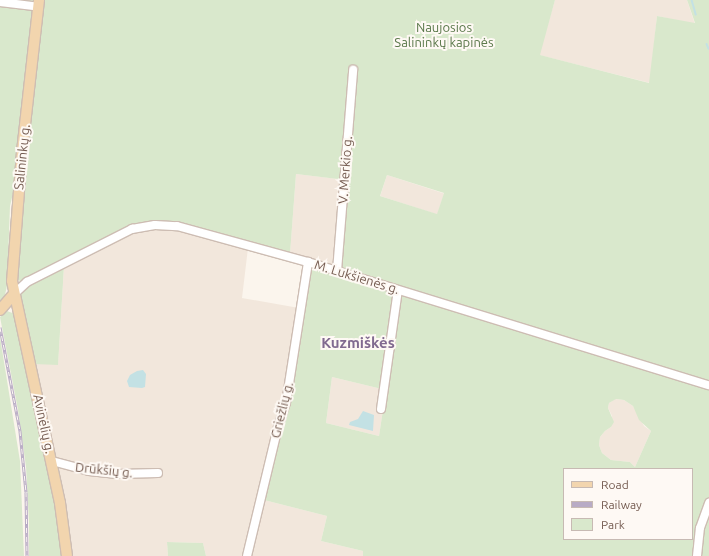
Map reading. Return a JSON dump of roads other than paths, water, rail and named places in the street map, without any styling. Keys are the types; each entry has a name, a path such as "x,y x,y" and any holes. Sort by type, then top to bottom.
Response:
{"main road":[{"name":"Salininkų g.","path":"14,294 12,281 13,251 39,3"},
{"path":"0,310 14,294"},
{"name":"Avinėlių g.","path":"14,294 52,461 60,503 67,556"}],"street":[{"path":"0,2 39,3"},
{"name":"V. Merkio g.","path":"337,271 353,70"},
{"name":"M. Lukšienės g.","path":"14,294 27,282 132,229 144,226 177,226 308,262 709,385"},
{"name":"Griežlių g.","path":"247,556 278,427 286,403 308,262"},
{"path":"381,409 398,290"},
{"name":"Drūkšių g.","path":"52,461 89,471 117,474 158,473"},
{"path":"697,556 700,528 709,503"}],"water":[{"path":"143,370 146,374 145,387 129,387 127,381 130,375 137,371"},
{"path":"363,411 374,415 373,431 349,425 350,422 358,419"}],"waterway":[{"path":"692,0 696,14"},
{"path":"707,44 709,49"}],"railway":[{"path":"0,327 20,431 26,492 27,556"}],"district":[{"name":"Kuzmiškės","path":"358,343"}],"park label":[{"name":"Naujosios Salininkų kapinės","path":"444,36"}]}
